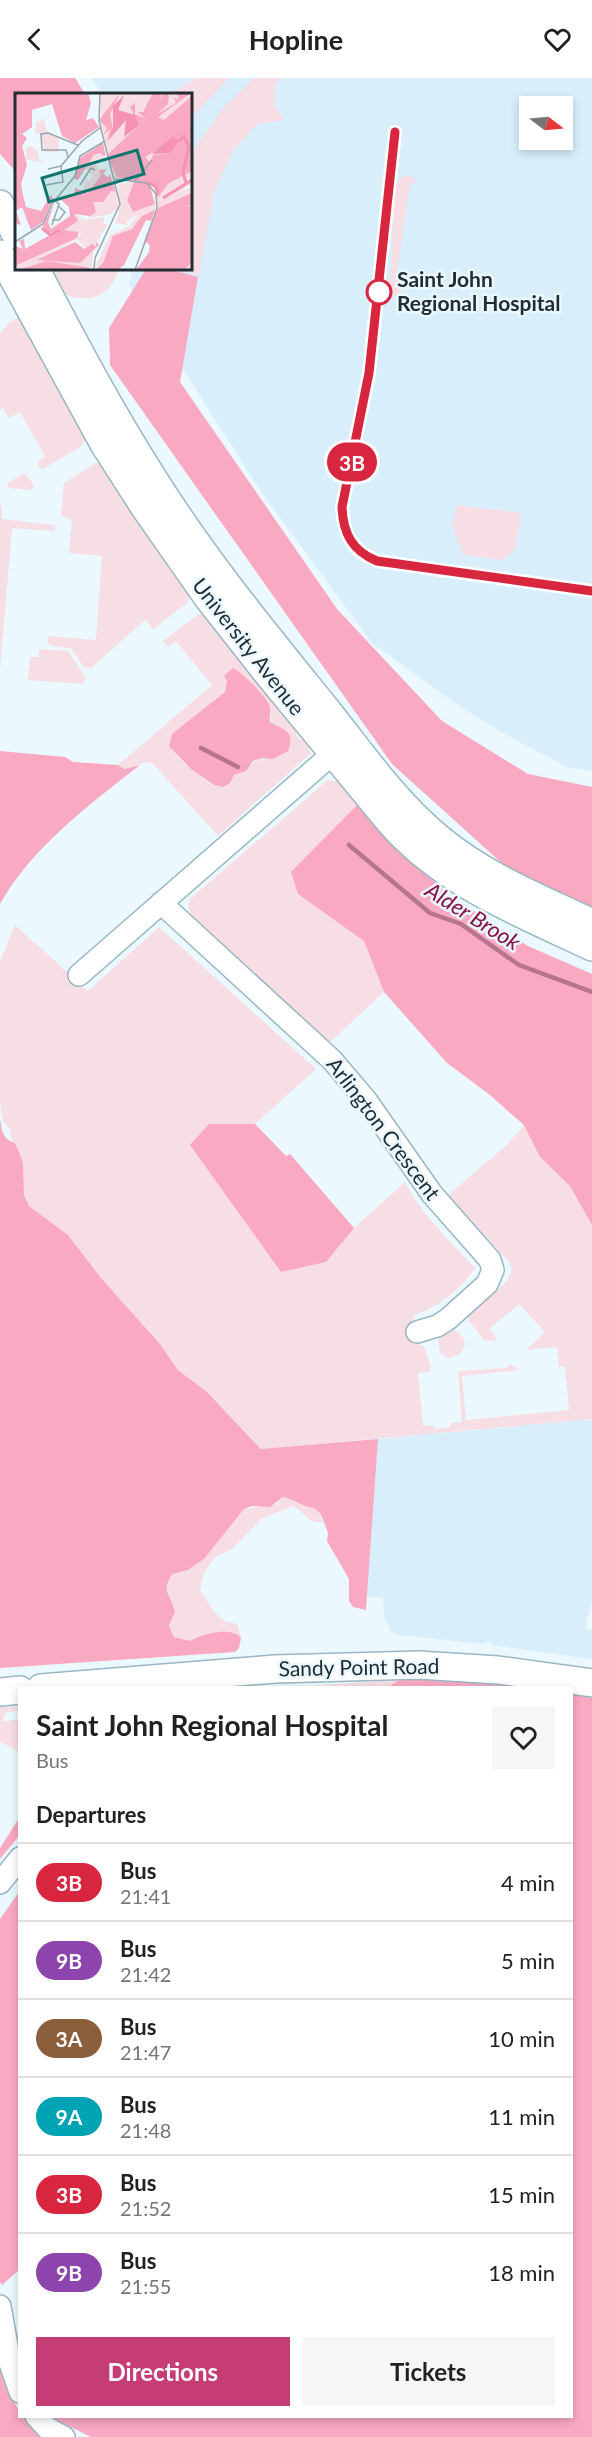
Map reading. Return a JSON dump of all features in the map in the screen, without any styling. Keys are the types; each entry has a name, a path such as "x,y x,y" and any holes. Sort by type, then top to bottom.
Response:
{"main road":[{"name":"University Avenue","path":"0,254 104,444 145,508 208,598 341,746 411,814 464,858 487,873 592,923"},
{"name":"University Avenue","path":"36,270 108,403 153,479 403,838 444,871 492,899 592,947"},
{"name":"Sandy Point Road","path":"78,1686 274,1669 419,1665 498,1670 592,1683"},
{"path":"0,1692 18,1690"}],"street":[{"path":"80,975 341,746"},
{"name":"Arlington Crescent","path":"161,903 332,1060 366,1100 432,1194 490,1260 493,1270 487,1284 442,1324 417,1332"},
{"path":"0,1883 18,1860"},
{"path":"0,2306 10,2362 18,2386"},
{"path":"38,2418 47,2428 64,2437"}],"shaded area":[{"path":"0,78 75,78 84,93 15,93 15,171 0,154"},
{"name":"Saint John Regional Hospital","path":"92,78 592,78 592,771 567,767 503,733 459,706 372,643 262,493 129,285 133,270 192,270 192,93 101,93"},
{"path":"197,78 229,78 192,117 192,93 172,93"},
{"path":"254,78 281,78 275,84 275,106 284,120 257,124 232,152 214,193 199,275 181,270 192,270 192,152 225,106"},
{"path":"407,175 417,183 410,183 396,277 405,279 405,282 400,292 393,296 388,291 392,255 392,215 396,186 399,179"},
{"path":"50,270 119,270 111,285 99,295 84,298 66,295"},
{"path":"145,270 172,270 198,277 180,382 337,609 442,721 528,774 592,787 592,908 505,866 392,764 110,365 109,328"},
{"path":"20,317 87,438 80,447 43,469 37,463 45,456 20,412 9,418 3,408 0,409 0,333 9,323"},
{"path":"96,463 102,464 191,596 187,603 153,629 145,620 91,668 84,667 71,648 52,646 47,642 48,636 96,640 102,556 69,553 72,521 61,515 64,483"},
{"path":"24,473 34,485 32,490 8,488 8,483"},
{"path":"0,504 2,519 55,525 55,531 12,528 0,670"},
{"path":"456,505 521,513 515,549 503,560 463,555 453,526"},
{"path":"203,613 296,730 296,735 300,740 305,740 309,745 311,753 218,836 153,764 147,762 124,769 118,765 212,685 176,641 168,647 163,641","holes":["244,675 270,707 271,722 279,726 273,759 255,762 234,775 223,787 213,785 184,763 172,735 225,692 227,681"]},
{"path":"39,649 68,651 86,678 84,684 28,680 30,657 39,657"},
{"path":"233,668 264,697 270,707 270,722 288,732 290,744 288,751 273,759 262,758 253,761 246,771 234,775 230,783 223,787 214,785 191,769 169,746 172,734 225,692 227,681 224,676"},
{"path":"0,751 65,757 73,762 118,765 124,769 140,765 63,828 28,864 0,904"},
{"path":"328,780 337,781 357,805 291,873 299,894 364,941 384,992 330,1042 191,916 188,907 190,899"},
{"path":"357,805 386,839 449,895 528,946 592,974 592,1225 570,1186 540,1157 524,1125 490,1095 447,1063 384,992 364,941 298,894 291,872"},
{"path":"15,925 88,991 159,927 316,1069 255,1124 209,1124 326,1262 354,1228 405,1182 428,1217 475,1268 448,1296 431,1308 414,1315 418,1344 424,1346 431,1368 429,1372 418,1373 423,1426 433,1425 435,1429 450,1427 451,1423 462,1422 458,1371 506,1368 511,1364 519,1370 462,1376 466,1420 569,1410 565,1366 559,1367 557,1347 526,1350 545,1332 519,1304 489,1329 497,1339 494,1341 484,1340 469,1321 468,1316 508,1280 512,1269 510,1263 448,1195 507,1145 524,1125 540,1157 570,1186 592,1225 592,1419 262,1449 207,1392 178,1370 160,1344 101,1278 68,1235 29,1206 24,1195 23,1162 12,1140 10,1129 3,1121 0,1103 0,962"},
{"path":"0,1120 4,1134 8,1140 15,1143 23,1162 24,1195 29,1206 68,1235 101,1278 160,1344 178,1370 207,1392 261,1449 378,1439 366,1610 353,1607 349,1601 349,1579 327,1541 328,1533 321,1514 314,1508 283,1497 270,1507 252,1506 244,1509 204,1559 188,1570 172,1574 167,1585 175,1612 169,1626 174,1637 190,1641 209,1634 231,1632 241,1638 239,1648 235,1652 0,1668"},
{"path":"209,1124 255,1124 286,1156 290,1154 354,1228 326,1262 281,1272 190,1145"},
{"path":"454,1329 464,1339 465,1346 460,1354 449,1358 440,1353 438,1339"},
{"path":"592,1419 592,1602 586,1629 592,1630 592,1659 491,1645 491,1642 485,1641 484,1644 398,1635 391,1632 384,1616 383,1598 367,1597 378,1439"},
{"path":"282,1497 314,1508 321,1514 323,1522 314,1522 293,1506 261,1519 232,1549 215,1557 204,1573 200,1590 214,1612 225,1621 237,1624 241,1638 224,1632 201,1636 190,1641 174,1637 169,1627 175,1612 166,1590 171,1574 188,1570 204,1559 244,1509 277,1504"},
{"path":"419,1678 506,1686 311,1686"},
{"path":"419,1678 490,1682 515,1686 390,1686 399,1680"},
{"path":"573,1694 592,1698 592,2437 91,2437 53,2418 573,2418"},
{"path":"18,1706 18,1711 6,1712 2,1722 18,1719 18,1754 15,1749 0,1742 0,1707"},
{"path":"18,1820 18,1837 0,1859 0,1848"},
{"path":"18,1893 18,2271 2,2285 0,2282 0,1919"},
{"path":"0,2365 8,2391 18,2409 18,2418 26,2418 45,2437 0,2437"}],"waterway":[{"name":"Alder Brook","path":"201,748 238,767"},
{"name":"Alder Brook","path":"349,845 430,913 461,924 519,965 592,992"}],"bus line":[{"name":"3B","path":"395,132 369,373 342,507 344,529 358,550 377,561 592,591"}],"place":[{"name":"Saint John Regional Hospital","path":"379,292"}]}
